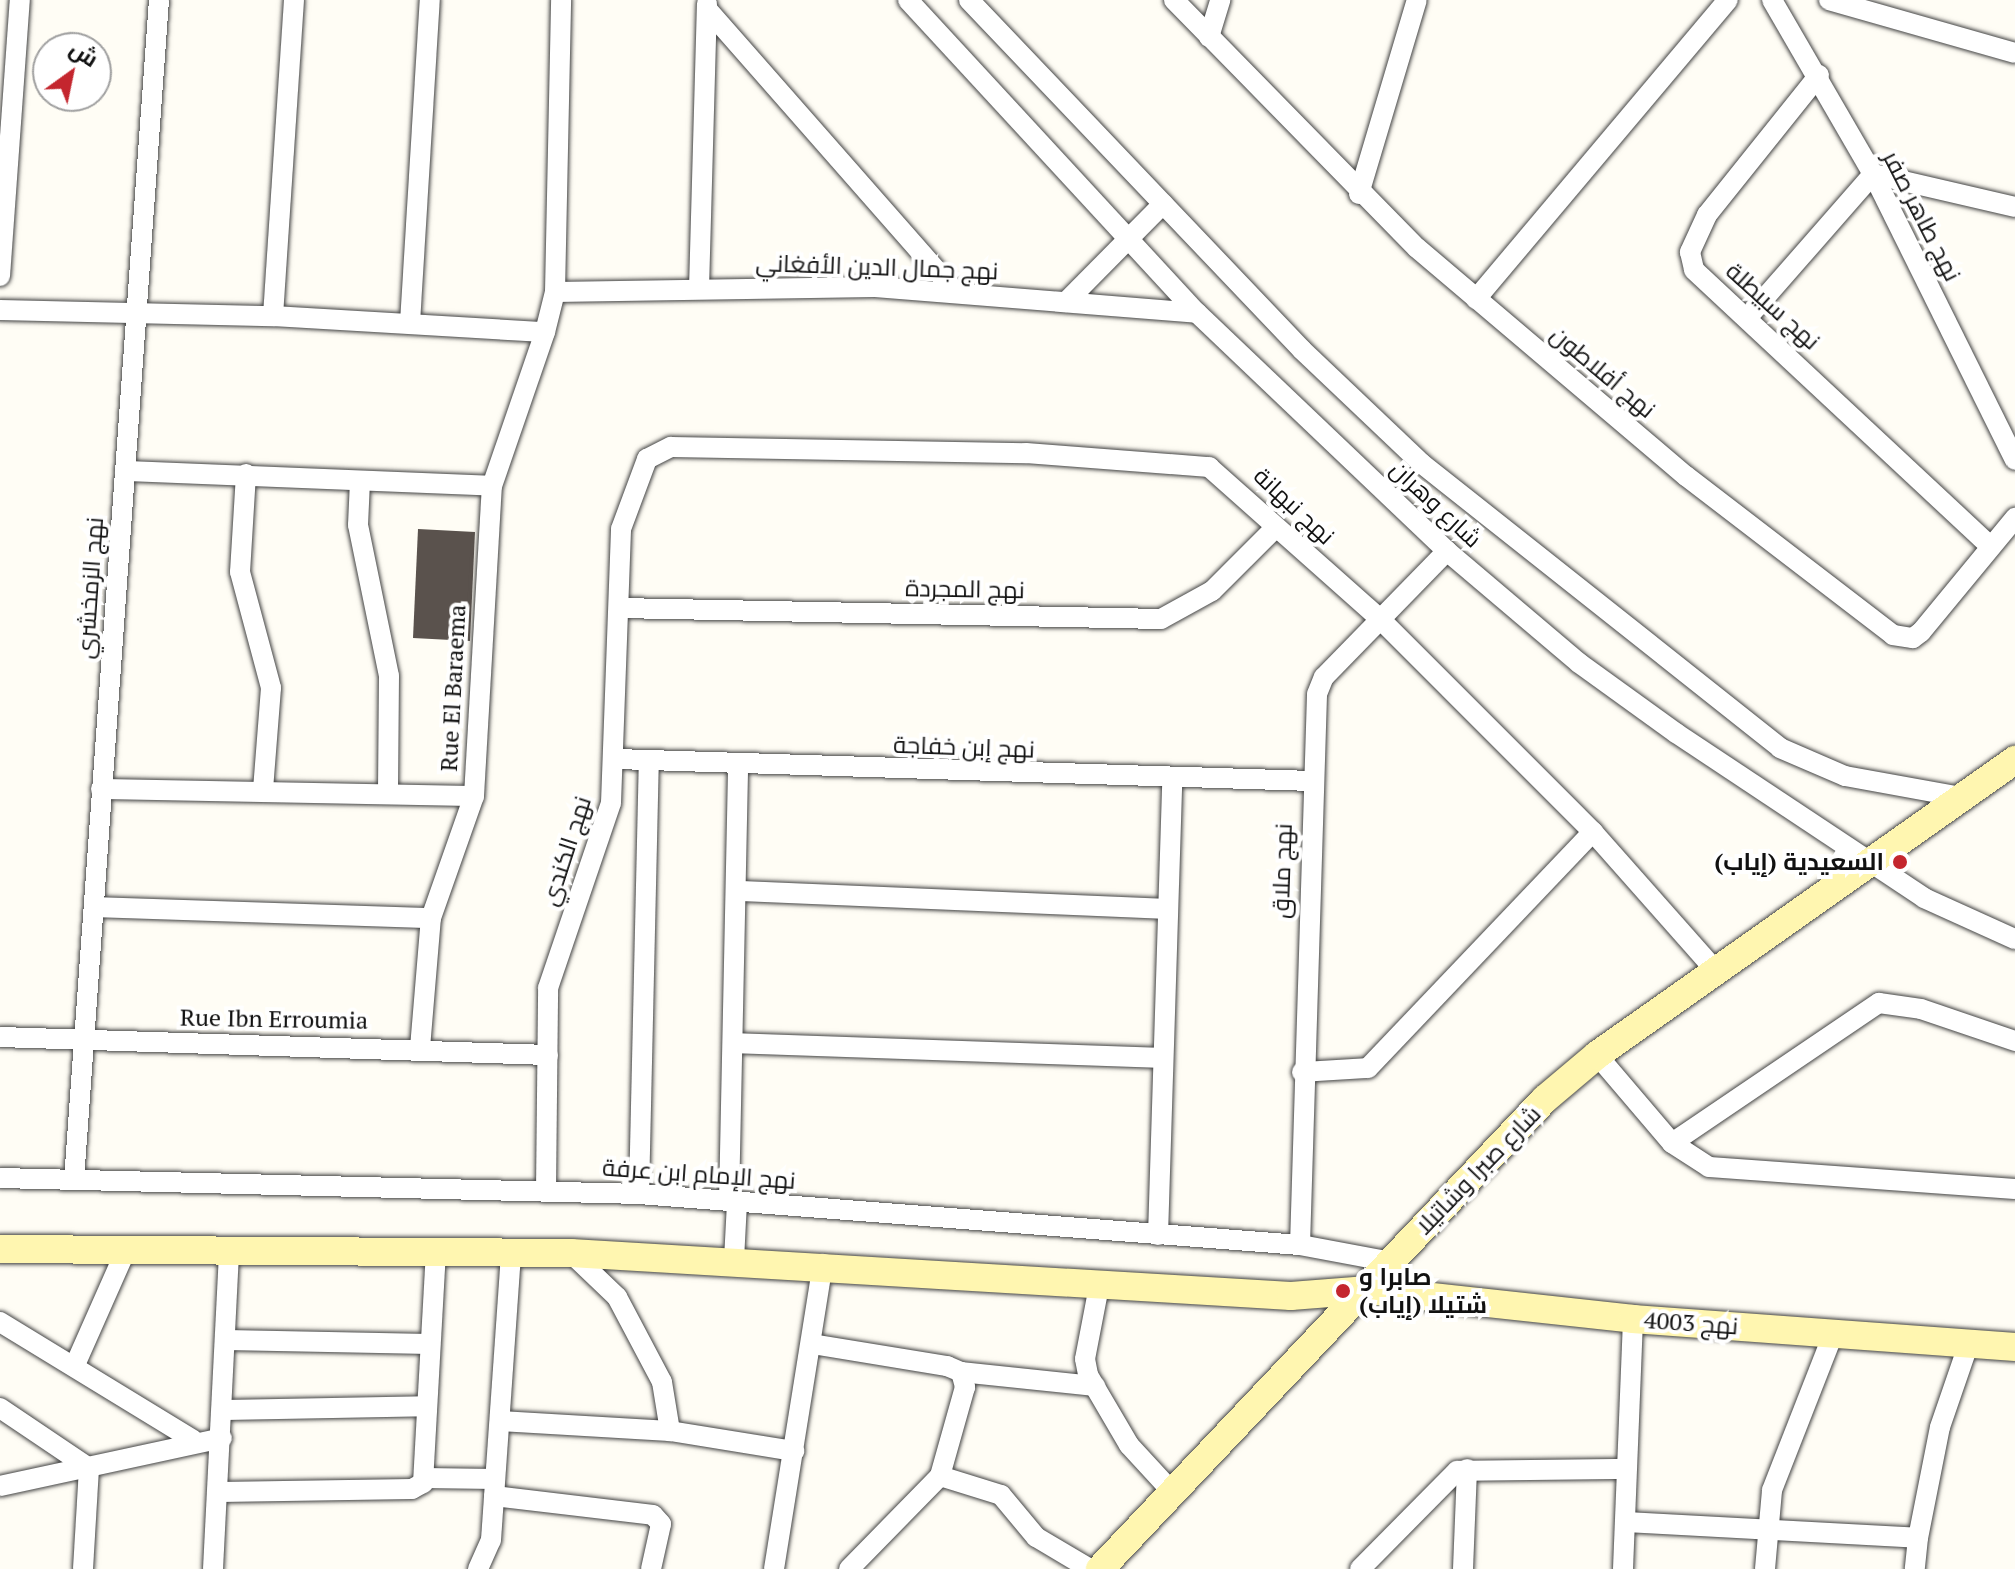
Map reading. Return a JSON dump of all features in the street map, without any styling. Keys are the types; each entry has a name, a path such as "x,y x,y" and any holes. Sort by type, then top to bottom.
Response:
{"street":[{"path":"0,276 20,0"},
{"name":"نهج الزمخشري","path":"74,1180 159,0"},
{"path":"273,316 294,0"},
{"path":"410,323 430,0"},
{"name":"Rue El Baraema","path":"420,1048 431,918 474,796 492,486 545,332 555,292 561,0"},
{"name":"شارع وهران","path":"908,0 1197,313 1447,551 1579,663 1924,898 2015,939"},
{"path":"969,0 1163,204 1421,463 1780,748 1845,776 1960,797"},
{"name":"نهج أفلاطون","path":"1174,0 1359,194 1476,299 1686,476 1893,635 1913,638 1921,632 1989,545 2015,518"},
{"path":"1209,37 1220,0"},
{"path":"1359,194 1417,0"},
{"path":"1476,299 1728,0"},
{"name":"نهج طاهر صفر","path":"1772,0 1819,75 1873,174 2015,460"},
{"path":"1829,0 2015,53"},
{"path":"699,289 707,4"},
{"path":"707,4 955,291"},
{"name":"نهج سبيطلة","path":"1819,75 1707,215 1690,252 1694,270 1748,317 1989,545"},
{"path":"1748,317 1873,174 2015,207"},
{"path":"1066,302 1130,241 1163,204"},
{"name":"نهج جمال الدين الأفغاني","path":"555,292 699,289 955,291 1197,313"},
{"path":"0,310 273,316 545,332"},
{"name":"نهج نبهانة","path":"671,447 1191,461 1226,478 1275,528 1380,619 1593,832 1717,972"},
{"name":"نهج الكندي","path":"546,1191 552,970 608,821 616,759 623,515 647,459 671,447"},
{"path":"125,471 492,486"},
{"path":"246,474 240,572 271,688 263,790"},
{"path":"360,481 358,525 389,676 388,793"},
{"name":"نهج المجردة","path":"619,608 1161,619 1212,591 1275,528"},
{"name":"نهج ملاق","path":"1300,1245 1311,781 1320,684 1447,551"},
{"name":"نهج إبن خفاجة","path":"616,759 738,767 1311,781"},
{"name":"شارع صبرا وشاتيلا","path":"1100,1569 1368,1290 1526,1118 1597,1055 2015,760"},
{"path":"639,1194 649,761"},
{"path":"734,1260 733,1043 739,891 738,767"},
{"path":"1158,1235 1165,909 1172,778"},
{"path":"101,789 474,796"},
{"path":"1302,1072 1368,1068 1593,832"},
{"path":"739,891 1165,909"},
{"path":"95,907 431,918"},
{"path":"1672,1143 1879,1003 1921,1009 2015,1041"},
{"name":"Rue Ibn Erroumia","path":"0,1037 82,1042 420,1048 548,1055"},
{"path":"733,1043 1162,1058"},
{"path":"1597,1055 1672,1143 1709,1167 2015,1189"},
{"name":"نهج الإمام ابن عرفة","path":"0,1178 639,1194 1300,1245 1391,1262"},
{"name":"نهج 4003","path":"0,1249 571,1253 823,1264 1291,1296 1368,1290 1633,1319 2015,1347"},
{"path":"75,1365 126,1250"},
{"path":"213,1569 225,1410 229,1250"},
{"path":"220,1492 412,1489 424,1478 436,1252"},
{"path":"478,1569 491,1540 511,1252"},
{"path":"571,1253 617,1297 662,1382 670,1431"},
{"path":"774,1569 823,1264"},
{"path":"1100,1281 1085,1359 1095,1386 1129,1445 1174,1494"},
{"path":"1623,1569 1633,1319"},
{"path":"0,1322 75,1365 193,1440"},
{"path":"1765,1569 1772,1490 1834,1332"},
{"path":"226,1340 430,1344"},
{"path":"1915,1569 1918,1538 1940,1427 1969,1343"},
{"path":"812,1344 961,1372 1095,1386"},
{"path":"849,1569 940,1476 965,1387 961,1372"},
{"path":"225,1410 426,1406"},
{"path":"0,1408 89,1468"},
{"path":"500,1421 670,1431 794,1451"},
{"path":"0,1486 89,1468 193,1440 222,1438"},
{"path":"83,1569 89,1468"},
{"path":"1463,1569 1467,1469"},
{"path":"1360,1569 1457,1471 1625,1469"},
{"path":"940,1476 1001,1495 1036,1537 1090,1569"},
{"path":"424,1478 495,1487 653,1515 661,1524 651,1569"},
{"path":"1626,1522 1766,1533 1918,1538"}],"building":[{"path":"418,529 475,532 470,641 413,638"}],"place":[{"name":"السعيدية (إياب)","path":"1900,862"},
{"name":"صابرا و شتيلا (إياب)","path":"1343,1291"}]}
